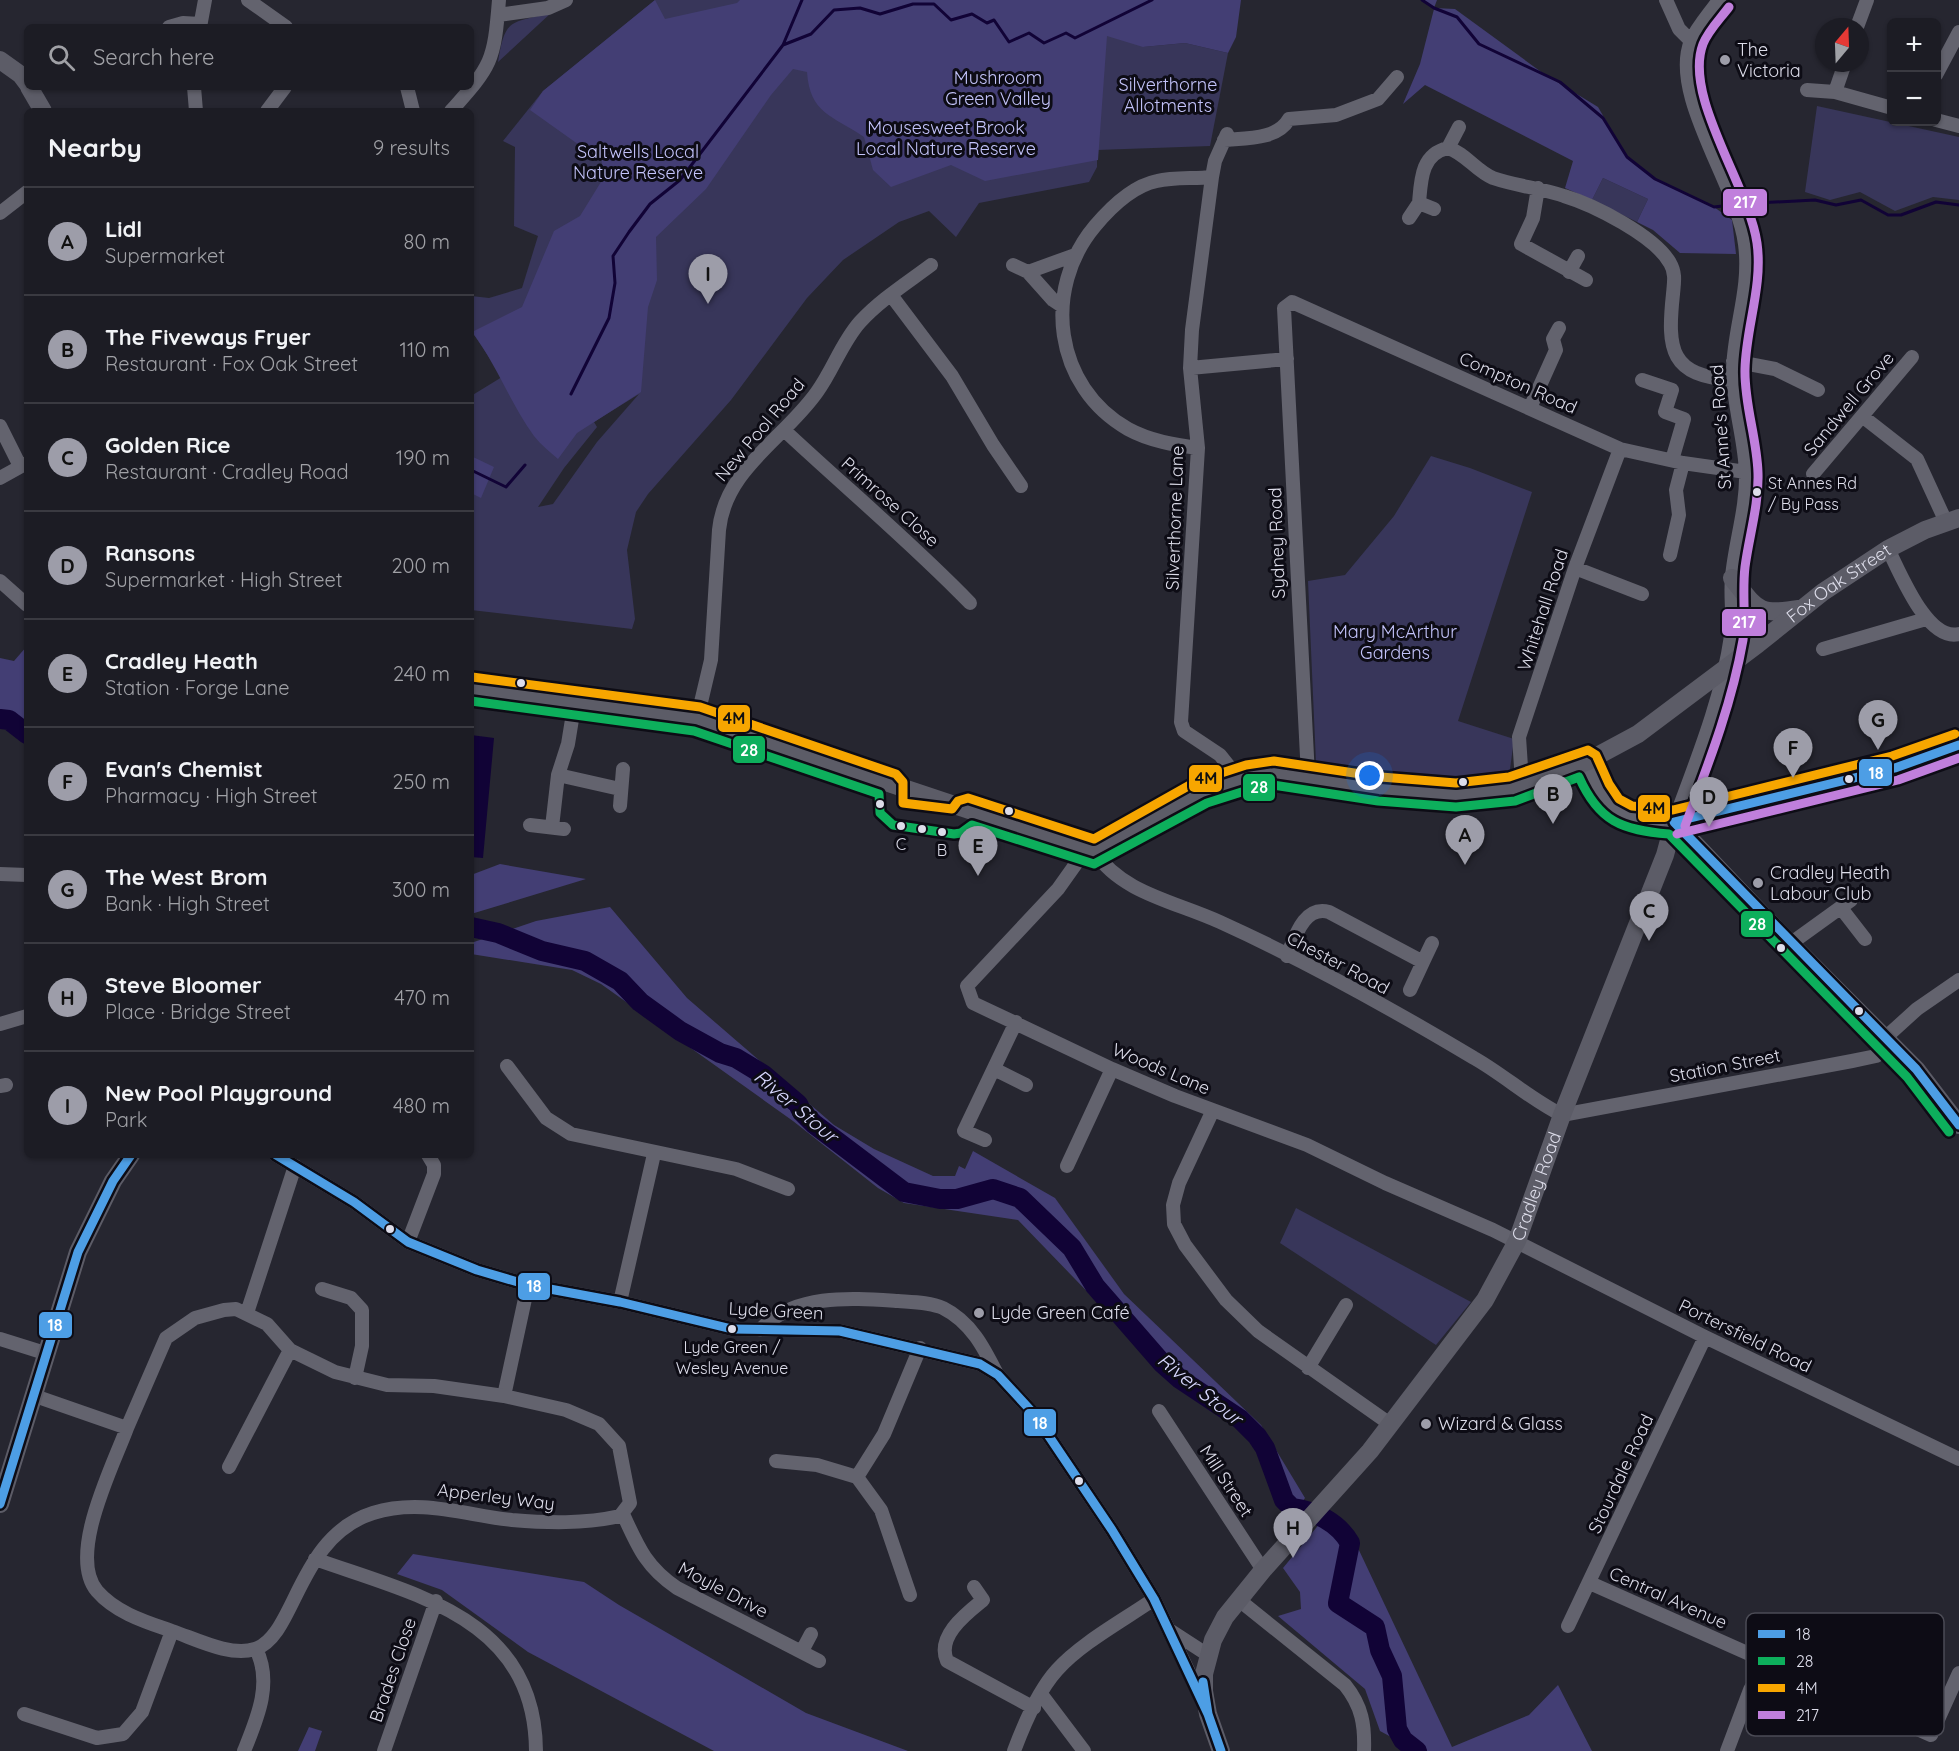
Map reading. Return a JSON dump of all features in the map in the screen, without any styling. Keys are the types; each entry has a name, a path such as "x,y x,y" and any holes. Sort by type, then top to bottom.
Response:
{"main road":[{"path":"0,60 24,79"},
{"path":"31,90 41,108"},
{"name":"Fox Oak Street","path":"1090,851 1202,792 1239,779 1273,773 1308,776 1431,795 1512,789 1531,784 1586,762 1638,734 1724,670 1799,609 1888,549 1953,520"},
{"path":"1732,578 1752,603 1762,611 1775,613 1799,609"},
{"path":"474,689 697,719 1090,851"},
{"path":"1674,822 1790,944 1916,1069 1959,1125"},
{"name":"Cradley Road","path":"1221,1751 1208,1714 1203,1683 1208,1656 1225,1617 1295,1532 1370,1450 1485,1300 1517,1241 1562,1115 1665,855 1674,822"},
{"path":"0,1504 6,1477 35,1396 78,1252 113,1181 129,1158"}],"street":[{"path":"200,24 204,0"},
{"path":"248,0 282,24"},
{"path":"474,85 485,73 492,58 499,0"},
{"path":"498,15 548,8 566,0"},
{"path":"1666,0 1679,29 1691,41 1719,0"},
{"path":"1860,18 1867,0"},
{"path":"1938,72 1959,32"},
{"name":"St Anne's Road","path":"1674,822 1724,670 1732,631 1732,578 1746,472 1733,380 1733,361 1746,286 1745,243 1729,189 1693,106 1687,66 1691,41"},
{"path":"1835,92 1842,72"},
{"name":"Silverthorne Lane","path":"1239,779 1220,755 1184,731 1181,722 1198,448 1190,368 1192,330 1215,162 1226,137 1272,134 1284,127 1289,119 1336,115 1378,99 1397,77"},
{"path":"194,90 196,108"},
{"path":"269,108 283,90"},
{"path":"408,90 412,108"},
{"path":"454,108 470,90"},
{"path":"1807,90 1835,92 1887,107"},
{"path":"1941,121 1959,126"},
{"path":"1409,218 1419,203 1423,169 1434,153 1448,148 1459,127"},
{"path":"1448,148 1490,177 1538,188 1594,208 1659,249 1674,272 1670,324 1676,357 1690,370 1706,378 1733,380"},
{"path":"1198,448 1169,444 1129,430 1096,405 1070,364 1065,347 1062,306 1065,285 1075,255 1112,207 1157,181 1212,177"},
{"path":"1538,188 1533,218 1515,241 1586,280"},
{"path":"0,213 24,194"},
{"path":"1419,203 1434,209"},
{"path":"1028,272 1075,255"},
{"path":"1569,272 1578,256"},
{"name":"New Pool Road","path":"697,719 711,660 721,510 728,493 817,392 859,323 931,265"},
{"path":"1013,265 1028,272 1053,300 1062,306"},
{"path":"891,295 952,376 993,446 1021,486"},
{"name":"Compton Road","path":"1284,308 1292,302 1620,449 1677,462 1746,472"},
{"name":"Sydney Road","path":"1284,308 1298,619 1308,776"},
{"path":"1530,408 1556,350 1553,339 1559,328"},
{"name":"Sandwell Grove","path":"1813,474 1912,357"},
{"path":"1190,368 1287,359"},
{"path":"1733,361 1775,369 1818,390"},
{"path":"1642,380 1672,390 1665,412 1690,421 1677,462 1676,490 1679,515 1670,555"},
{"path":"1862,416 1917,459 1953,520"},
{"path":"0,426 24,465 0,478"},
{"name":"Primrose Close","path":"784,430 862,504 908,541 970,603"},
{"name":"Whitehall Road","path":"1531,784 1521,767 1519,737 1575,568 1620,449"},
{"path":"1888,549 1926,619 1936,629 1954,635 1959,634"},
{"path":"1575,568 1642,594"},
{"path":"0,581 24,602"},
{"path":"1822,649 1926,619"},
{"path":"531,825 558,828 558,775 568,744 575,701"},
{"path":"1586,762 1598,790 1611,808 1628,818 1674,822 1895,768 1959,745"},
{"path":"620,806 623,769"},
{"path":"558,775 620,789"},
{"name":"Chester Road","path":"1090,851 1120,881 1220,922 1287,956 1476,1059 1562,1115"},
{"name":"Woods Lane","path":"1090,851 1058,889 967,986 974,1003 1112,1069 1307,1145 1384,1183 1517,1241"},
{"path":"0,874 24,875"},
{"path":"1790,944 1846,904 1865,939"},
{"path":"1287,956 1303,922 1314,912 1322,910 1423,962"},
{"path":"1410,990 1432,943"},
{"name":"Station Street","path":"1562,1115 1876,1056 1917,1009 1959,980"},
{"path":"0,1024 24,1017"},
{"path":"986,1140 964,1131 1016,1022"},
{"path":"507,1066 546,1118 571,1134 654,1154 736,1169 788,1189"},
{"path":"994,1068 1026,1085"},
{"path":"1067,1166 1112,1069"},
{"path":"1213,1110 1179,1183 1173,1204 1174,1224 1185,1245 1226,1300 1258,1331 1390,1424"},
{"path":"620,1302 654,1154"},
{"name":"Lyde Green","path":"281,1158 354,1202 408,1242 477,1270 528,1285 620,1302 732,1329 840,1331 920,1348 980,1364 998,1375 1034,1414 1112,1530 1154,1599 1208,1714"},
{"path":"408,1242 434,1173 434,1165 430,1158"},
{"path":"247,1313 296,1166"},
{"name":"Portersfield Road","path":"1517,1241 1705,1336 1959,1459"},
{"path":"504,1396 528,1285"},
{"path":"322,1289 351,1298 362,1310 362,1346 356,1378"},
{"path":"760,1330 771,1318 786,1310 817,1302 855,1298 927,1303 943,1308 964,1322 983,1345 998,1375"},
{"path":"1308,1368 1346,1305"},
{"path":"244,1751 262,1697 262,1660 256,1649 229,1650 130,1615 96,1590 88,1570 87,1545 127,1428 166,1338 195,1318 224,1310 247,1313 267,1324 290,1350 316,1365 356,1378 387,1385 434,1386 504,1396 543,1404 586,1418 599,1424 613,1437 624,1461 631,1498 623,1514"},
{"name":"Stourdale Road","path":"1568,1626 1705,1336"},
{"path":"0,1339 48,1354"},
{"path":"857,1477 884,1434 920,1348"},
{"path":"229,1467 290,1350"},
{"path":"35,1396 127,1428"},
{"name":"Mill Street","path":"1160,1411 1263,1570"},
{"path":"776,1461 817,1465 857,1477 881,1510 910,1595"},
{"name":"Apperley Way","path":"256,1649 276,1633 315,1559 340,1529 374,1513 431,1506 511,1520 575,1523 623,1514"},
{"name":"Moyle Drive","path":"623,1514 647,1563 657,1574 676,1588 819,1661"},
{"path":"315,1559 436,1601 457,1613 490,1640 518,1675 536,1726 536,1751"},
{"name":"Central Avenue","path":"1590,1583 1746,1652"},
{"path":"974,1587 988,1604 958,1620 953,1628 945,1655 947,1661 1034,1708"},
{"path":"1019,1749 1041,1694 1062,1664 1154,1599"},
{"path":"1239,1600 1345,1685 1355,1697 1365,1727 1364,1751"},
{"name":"Brades Close","path":"384,1751 436,1601"},
{"path":"1169,1630 1208,1656"},
{"path":"24,1714 97,1738 123,1734 142,1712 172,1631"},
{"path":"802,1651 811,1634"},
{"name":"Central Avenue","path":"1944,1706 1959,1673"},
{"path":"1041,1694 1084,1751"},
{"path":"1727,1751 1746,1701"}],"green space":[{"path":"655,0 1156,0 1143,47 1185,43 1228,53 1210,146 1097,150 1097,167 1089,182 979,203 956,237 929,211 899,222 843,260 807,298 731,400 648,494 636,512 627,550 635,619 632,629 474,610 474,394 502,377 474,335 474,296 489,298 522,288 538,236 514,226 515,147 503,141 543,91","holes":["639,394 597,442 553,504 538,507 564,468 597,427 594,422"]},
{"name":"Mushroom Green Valley","path":"655,0 665,19 737,3 740,0 1241,0 1236,37 1228,53 1185,43 1143,47 1107,36 1098,160 985,181 951,165 891,187 873,170 864,137 825,112 813,97 807,72 793,69 771,95 706,189 656,237 657,280 648,307 641,392 577,433 558,459 537,439 525,423 474,335 474,331 522,307 554,231 580,216 604,177 600,150 582,147 530,110 543,91"},
{"path":"1422,0 1437,0 1434,8 1455,9 1544,74 1598,107 1627,157 1655,179 1714,207 1732,220 1736,254 1680,253 1653,230 1637,222 1648,199 1603,178 1592,200 1565,188 1573,161 1425,85 1403,104 1420,64 1434,9"},
{"path":"551,13 498,62 503,37 512,25 518,21"},
{"path":"1817,106 1887,121 1887,126 1909,126 1959,137 1959,200 1933,197 1895,211 1860,192 1830,200 1805,192"},
{"path":"1603,178 1648,199 1637,222 1592,200"},
{"name":"Mary McArthur Gardens","path":"1431,456 1532,492 1458,721 1514,739 1509,777 1466,784 1316,763 1308,581 1345,575 1394,516"},
{"path":"474,457 494,467 481,498 474,494"},
{"path":"24,649 24,732 9,720 0,719 0,658 14,661"},
{"path":"500,864 586,879 474,913 474,874"},
{"path":"610,907 687,998 834,1125 874,1149 933,1176 955,1176 959,1166 965,1169 973,1151 1055,1198 1124,1294 1261,1425 1305,1498 1287,1523 1251,1436 1191,1395 1159,1366 1018,1220 904,1203 878,1188 793,1121 601,984 572,970 474,954 474,942 536,921"},
{"path":"1296,1208 1471,1302 1436,1345 1280,1243"},
{"path":"1330,1511 1348,1527 1452,1747 1529,1715 1558,1685 1592,1751 1417,1751 1380,1731 1365,1689 1278,1616 1301,1609 1300,1592 1283,1568"},
{"path":"413,1554 584,1582 619,1605 806,1713 908,1751 714,1751 528,1652 442,1590 397,1574"},
{"path":"309,1727 322,1731 315,1751 298,1751"}],"shaded area":[{"path":"474,735 494,738 483,858 474,857"}],"waterway":[{"path":"783,45 802,0"},
{"path":"571,394 609,318 615,283 613,256 629,232 650,204 680,180 783,45 811,34 834,10 860,8 880,14 913,4 934,4 951,20 972,14 987,23 994,20 1009,42 1029,33 1044,43 1066,33 1075,38 1152,0"},
{"path":"1422,0 1434,8 1457,17 1479,44 1560,82 1603,118 1627,157 1655,179 1714,207 1731,205"},
{"path":"1738,204 1815,200 1836,205 1861,200 1888,215 1901,215 1936,202 1959,205"},
{"path":"474,471 506,487 525,465"},
{"name":"River Stour","path":"0,719 9,720 24,732"},
{"name":"River Stour","path":"474,928 498,933 542,951 585,961 620,981 640,1002 680,1031 720,1053 736,1058 764,1075 798,1104 802,1112 814,1124 904,1192 940,1199 957,1199 993,1189 1020,1198 1072,1248 1095,1286 1162,1363 1180,1379 1240,1419 1257,1436 1265,1448 1284,1500 1292,1508 1309,1512 1332,1523 1345,1536 1350,1543 1338,1603 1375,1627 1380,1650 1392,1676 1397,1729 1403,1740 1417,1751"}],"transit line":[{"name":"217","path":"1685,826 1718,734 1738,664 1744,631 1745,567 1758,485 1757,460 1745,382 1746,353 1758,275 1757,243 1752,220 1709,115 1699,65 1705,39 1729,7"},
{"name":"4M","path":"474,677 700,707 896,774 903,782 903,803 952,809 958,801 968,798 1094,839 1197,781 1246,765 1274,761 1381,777 1456,783 1509,777 1588,750 1596,755 1609,784 1619,799 1632,806 1673,810 1892,756 1955,734"},
{"name":"28","path":"474,701 694,731 879,794 880,813 893,825 954,834 961,833 972,825 1094,864 1207,803 1251,789 1273,785 1378,801 1456,807 1515,801 1579,777 1595,804 1614,821 1638,830 1669,834 1907,1077 1949,1132"},
{"name":"18","path":"1959,745 1895,768 1674,822 1916,1069 1959,1125"},
{"name":"217","path":"1677,834 1898,780 1959,758"},
{"name":"18","path":"0,1504 78,1252 113,1181 129,1158"},
{"name":"18","path":"281,1158 354,1202 408,1242 477,1270 528,1285 620,1302 732,1329 840,1331 980,1364 998,1375 1034,1414 1112,1530 1154,1599 1208,1714"},
{"name":"18","path":"1203,1682 1208,1714 1221,1751"}],"place":[{"name":"The Victoria","path":"1725,60"},
{"name":"New Pool Playground","path":"708,304"},
{"name":"St Annes Rd / By Pass","path":"1757,492"},
{"name":"The West Brom","path":"1878,750"},
{"name":"Evan's Chemist","path":"1793,778"},
{"name":"The Fiveways Fryer","path":"1553,824"},
{"name":"C","path":"901,826"},
{"name":"Ransons","path":"1709,827"},
{"name":"B","path":"942,832"},
{"name":"Lidl","path":"1465,865"},
{"name":"Cradley Heath","path":"978,876"},
{"name":"Cradley Heath Labour Club","path":"1758,883"},
{"name":"Golden Rice","path":"1649,941"},
{"name":"Lyde Green Café","path":"979,1313"},
{"name":"Lyde Green / Wesley Avenue","path":"732,1329"},
{"name":"Wizard & Glass","path":"1426,1424"},
{"name":"Steve Bloomer","path":"1293,1558"}],"park label":[{"name":"Silverthorne Allotments","path":"1168,95"},
{"name":"Mousesweet Brook Local Nature Reserve","path":"946,138"},
{"name":"Saltwells Local Nature Reserve","path":"638,162"}]}
